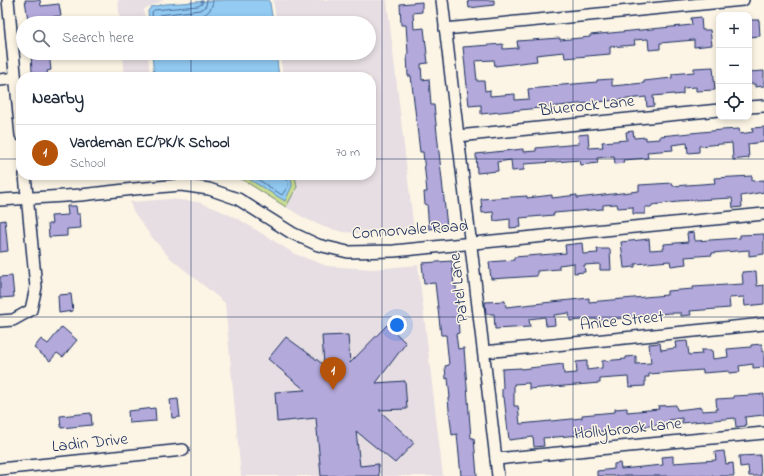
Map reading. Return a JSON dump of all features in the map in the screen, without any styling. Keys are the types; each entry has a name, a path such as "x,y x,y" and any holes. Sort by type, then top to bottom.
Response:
{"street":[{"path":"8,0 16,88"},
{"name":"Patel Lane","path":"442,0 498,476"},
{"path":"445,29 743,0"},
{"path":"0,80 15,78"},
{"path":"752,107 764,106"},
{"name":"Bluerock Lane","path":"458,136 716,110"},
{"path":"0,321 13,320 31,310 36,287 25,180"},
{"name":"Connorvale Road","path":"0,200 81,195 181,185 209,189 238,199 292,233 318,245 348,252 394,251 764,214"},
{"name":"Anice Street","path":"484,352 764,324"},
{"name":"Hollybrook Lane","path":"496,459 764,433"},
{"name":"Ladin Drive","path":"0,469 183,450"}],"shaded area":[{"path":"118,0 164,0 144,9 144,16 119,16"},
{"path":"273,0 387,0 414,231 368,234 343,232 324,227 306,219 286,207 297,187 296,180 376,180 376,72 282,72 281,60 376,60 376,16 276,16"},
{"path":"124,60 149,60 150,72 125,72"},
{"path":"170,199 198,202 217,209 240,220 295,254 327,266 373,269 418,265 443,476 241,476 225,303 169,257 150,235 133,211 130,202"}],"green space":[{"path":"243,180 296,180 297,187 286,207"}],"water":[{"path":"225,0 268,0 270,3 272,16 148,16 148,11 151,7 165,4"},
{"path":"153,60 277,60 278,72 154,72"},
{"path":"250,180 291,180 292,186 285,201"}],"building":[{"path":"25,0 40,0 41,6 59,4 61,16 27,16"},
{"path":"468,0 494,0 494,5 469,8"},
{"path":"422,2 422,12 413,13 414,29 424,28 428,63 421,64 422,80 429,79 431,105 434,105 447,227 429,229 427,204 425,205 424,192 427,192 423,152 420,152 411,76 408,76 406,25 401,25 400,4"},
{"path":"701,17 702,30 710,30 712,45 694,47 694,40 660,43 660,49 649,50 648,39 634,40 635,45 610,47 610,54 565,58 564,52 536,55 537,61 495,66 494,60 475,61 477,81 484,81 485,91 490,90 490,96 515,94 515,100 529,99 528,89 597,82 597,80 612,79 612,86 644,83 644,81 672,78 672,74 694,72 694,68 713,67 715,90 696,91 696,87 683,88 683,94 653,96 654,106 647,107 646,97 481,114 481,105 469,106 463,47 503,44 503,49 518,48 517,41 560,38 560,40 590,37 590,35 692,25 691,18"},
{"path":"752,20 759,20 760,36 752,37"},
{"path":"31,60 50,60 51,70 47,72 32,72"},
{"path":"764,71 764,86 755,87 755,84 752,84 752,72"},
{"path":"764,127 764,142 748,144 749,158 733,160 732,143 699,146 699,152 688,153 687,143 672,145 673,150 647,152 648,158 623,160 624,163 615,164 614,156 597,158 598,163 581,165 580,160 524,164 524,170 512,171 511,160 497,162 498,171 477,173 476,154 523,149 523,152 536,151 536,148 579,144 578,135 588,134 589,148 603,147 602,142 627,140 626,132 633,131 634,138 646,137 646,140 660,139 660,136 722,130 739,129 740,134 753,132 752,128"},
{"path":"752,176 752,181 764,180 764,192 741,196 742,207 733,208 732,198 678,201 652,205 652,207 645,207 645,214 633,214 633,207 618,208 617,204 603,205 603,209 554,213 554,215 520,218 521,227 510,228 510,219 494,221 493,212 482,213 481,199 527,196 527,198 552,195 552,198 577,195 577,198 639,191 639,185 672,183 673,186 715,183 714,178"},
{"path":"67,206 76,206 77,214 80,214 81,228 67,229 67,236 49,237 48,224 52,224 51,216 68,215"},
{"path":"5,220 8,251 0,252 0,221"},
{"path":"694,232 695,241 740,238 740,235 764,234 764,254 749,256 749,250 712,253 712,255 685,257 686,264 671,266 670,261 635,264 635,267 624,268 621,242 649,239 650,250 664,249 664,244 688,242 687,233"},
{"path":"582,243 583,254 598,253 597,249 610,249 611,270 600,270 600,264 584,265 585,272 574,273 574,263 559,265 559,269 537,271 537,276 491,279 489,262 514,260 514,257 566,253 565,245"},
{"path":"452,261 454,286 456,286 459,333 456,334 458,349 464,348 471,438 474,438 477,476 461,476 457,434 452,435 449,410 448,398 450,398 445,366 449,365 446,335 441,335 435,283 424,284 422,263"},
{"path":"756,271 757,286 764,285 764,304 745,306 744,297 729,298 730,308 690,311 691,315 681,316 681,313 669,313 596,321 596,319 570,321 569,313 554,315 555,325 546,326 545,317 529,319 530,327 495,329 494,314 486,314 485,302 505,301 506,307 589,298 589,302 667,295 667,291 693,289 693,287 743,284 742,272"},
{"path":"12,276 14,297 0,298 0,277"},
{"path":"71,294 73,311 59,313 58,295"},
{"path":"387,325 406,343 376,383 405,381 407,409 379,410 414,443 395,463 356,431 360,466 378,464 379,476 321,476 316,418 277,422 275,392 305,390 268,359 286,337 324,365 322,336 348,335 350,363"},
{"path":"62,327 77,340 63,357 57,353 50,361 34,348 41,339 48,344"},
{"path":"687,341 689,355 702,354 701,350 712,350 713,359 728,357 727,349 751,347 751,345 762,344 762,352 764,351 764,367 753,368 753,364 739,366 740,372 729,373 729,371 703,373 703,370 649,374 649,377 645,377 645,386 629,387 628,377 600,379 600,383 529,389 529,383 514,384 514,406 518,406 520,424 582,418 582,415 615,412 615,409 627,408 627,412 659,409 658,406 676,405 677,410 702,407 702,411 717,410 716,399 734,398 733,396 764,394 764,415 745,417 746,426 736,427 735,418 682,423 682,418 669,420 669,424 628,428 629,429 594,432 594,428 580,429 581,435 543,438 544,446 534,447 533,437 509,440 504,397 502,397 502,369 521,369 563,364 564,374 577,373 576,362 587,361 587,370 602,368 602,361 626,359 626,357 636,356 636,364 651,363 649,344 660,343 661,350 676,348 675,342"},
{"path":"178,399 180,417 172,418 170,400"},
{"path":"155,408 156,421 129,423 128,411"},
{"path":"91,413 92,425 61,428 60,416"},
{"path":"724,451 726,464 733,463 734,476 597,476 597,471 614,469 614,464 620,463 621,469 663,465 662,457 673,456 673,463 716,460 715,452"},
{"path":"760,455 761,476 749,476 748,466 740,467 739,456"}],"place":[{"name":"Vardeman EC/PK/K School","path":"333,390"}]}
